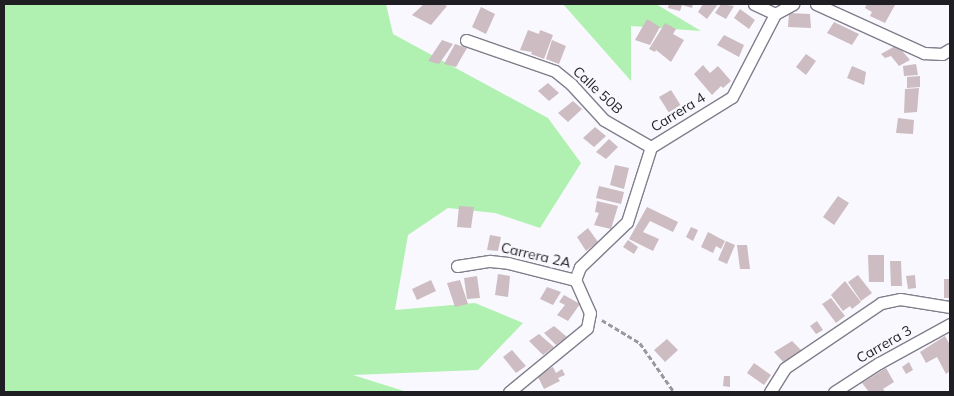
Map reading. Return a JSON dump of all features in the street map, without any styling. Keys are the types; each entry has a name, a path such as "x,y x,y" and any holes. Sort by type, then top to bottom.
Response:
{"street":[{"path":"754,4 775,14 793,4"},
{"path":"816,4 924,53 942,54 950,49"},
{"name":"Carrera 4","path":"575,280 580,267 627,222 651,147 732,97 775,14"},
{"name":"Calle 50B","path":"466,40 556,71 571,84 604,120 651,147"},
{"name":"Carrera 2A","path":"457,266 490,261 508,263 575,280 590,313"},
{"path":"770,392 784,368 881,303 900,300 950,307"},
{"path":"509,392 587,328 590,313"},
{"name":"Carrera 3","path":"834,392 879,363 950,324"}],"path":[{"path":"590,313 640,343 674,392"}],"green space":[{"path":"4,4 386,4 393,34 548,118 581,163 540,228 495,213 448,208 408,235 395,310 475,303 523,323 478,370 353,375 407,392 4,392"},
{"path":"563,4 656,4 701,31 631,26 631,81"}],"building":[{"path":"424,4 443,4 447,6 431,25 412,15"},
{"path":"669,4 693,4 692,8 682,5 680,11 668,8"},
{"path":"703,4 718,4 707,19 698,12"},
{"path":"721,4 734,6 726,19 715,13"},
{"path":"867,4 895,5 885,23 870,16 872,12 865,8"},
{"path":"481,7 495,14 486,34 472,27"},
{"path":"740,9 755,20 749,29 734,18"},
{"path":"789,13 810,14 811,28 788,27"},
{"path":"647,19 660,27 650,45 635,40"},
{"path":"834,22 859,34 852,45 827,33"},
{"path":"665,23 676,29 673,34 684,40 671,62 656,50 655,52 649,49"},
{"path":"528,30 539,34 540,30 553,35 544,59 531,54 532,52 520,50"},
{"path":"724,35 744,45 739,57 717,45"},
{"path":"442,40 453,44 439,64 428,61"},
{"path":"552,40 566,46 559,64 546,59"},
{"path":"455,44 467,48 456,67 444,64"},
{"path":"897,45 910,60 899,66 891,56 885,58 881,54"},
{"path":"806,54 816,61 806,75 796,67"},
{"path":"916,64 918,75 904,76 903,66"},
{"path":"703,65 710,73 718,66 731,81 723,88 721,86 712,95 694,74"},
{"path":"852,66 866,72 864,85 847,78"},
{"path":"920,76 920,87 907,88 907,77"},
{"path":"548,83 559,93 549,101 538,91"},
{"path":"919,88 917,112 904,113 905,89"},
{"path":"671,90 683,109 671,116 659,97"},
{"path":"573,101 582,109 568,122 558,113"},
{"path":"898,118 914,120 913,134 896,133"},
{"path":"595,127 606,136 594,147 583,138"},
{"path":"609,139 618,147 606,159 596,152"},
{"path":"615,165 629,168 624,189 610,185"},
{"path":"599,186 624,192 621,204 596,198"},
{"path":"838,196 849,203 834,225 823,217"},
{"path":"597,201 618,206 611,229 594,225 599,213 595,212"},
{"path":"459,206 474,207 471,228 457,227"},
{"path":"647,207 678,222 673,232 650,221 643,232 659,239 653,251 629,239"},
{"path":"691,227 698,230 693,241 686,237"},
{"path":"588,228 598,242 586,251 577,237"},
{"path":"708,232 725,241 721,249 716,246 713,253 701,247"},
{"path":"490,235 501,237 498,251 487,250"},
{"path":"628,240 638,247 634,254 623,247"},
{"path":"726,241 735,245 727,264 718,260"},
{"path":"737,245 747,245 750,269 740,269"},
{"path":"868,255 884,255 884,282 869,282"},
{"path":"890,261 901,261 902,286 891,286"},
{"path":"498,274 510,276 508,297 495,295"},
{"path":"858,275 872,293 861,301 848,282"},
{"path":"915,275 916,288 908,289 906,276"},
{"path":"477,276 480,298 467,299 464,278"},
{"path":"944,279 950,279 950,298 944,298"},
{"path":"431,280 436,291 417,300 412,289"},
{"path":"460,280 468,304 455,307 447,283"},
{"path":"845,281 861,302 852,309 850,306 843,311 831,295"},
{"path":"547,287 561,292 553,305 540,299"},
{"path":"564,295 580,304 568,321 557,315 565,305 559,302"},
{"path":"831,298 845,316 836,323 822,304"},
{"path":"817,321 823,330 816,334 810,326"},
{"path":"554,326 567,337 556,345 544,333"},
{"path":"539,334 554,347 543,355 529,341"},
{"path":"945,336 950,345 950,371 946,374 937,357 926,363 920,352"},
{"path":"667,339 678,350 665,362 654,350"},
{"path":"792,341 805,354 787,366 774,352"},
{"path":"512,350 526,366 516,373 503,357"},
{"path":"909,362 913,370 906,374 902,367"},
{"path":"754,363 771,375 764,385 747,373"},
{"path":"553,367 556,373 562,369 565,375 558,378 560,381 544,389 537,375"},
{"path":"886,368 894,382 883,389 885,392 869,392 862,383"},
{"path":"724,376 730,376 730,387 723,386"}]}
